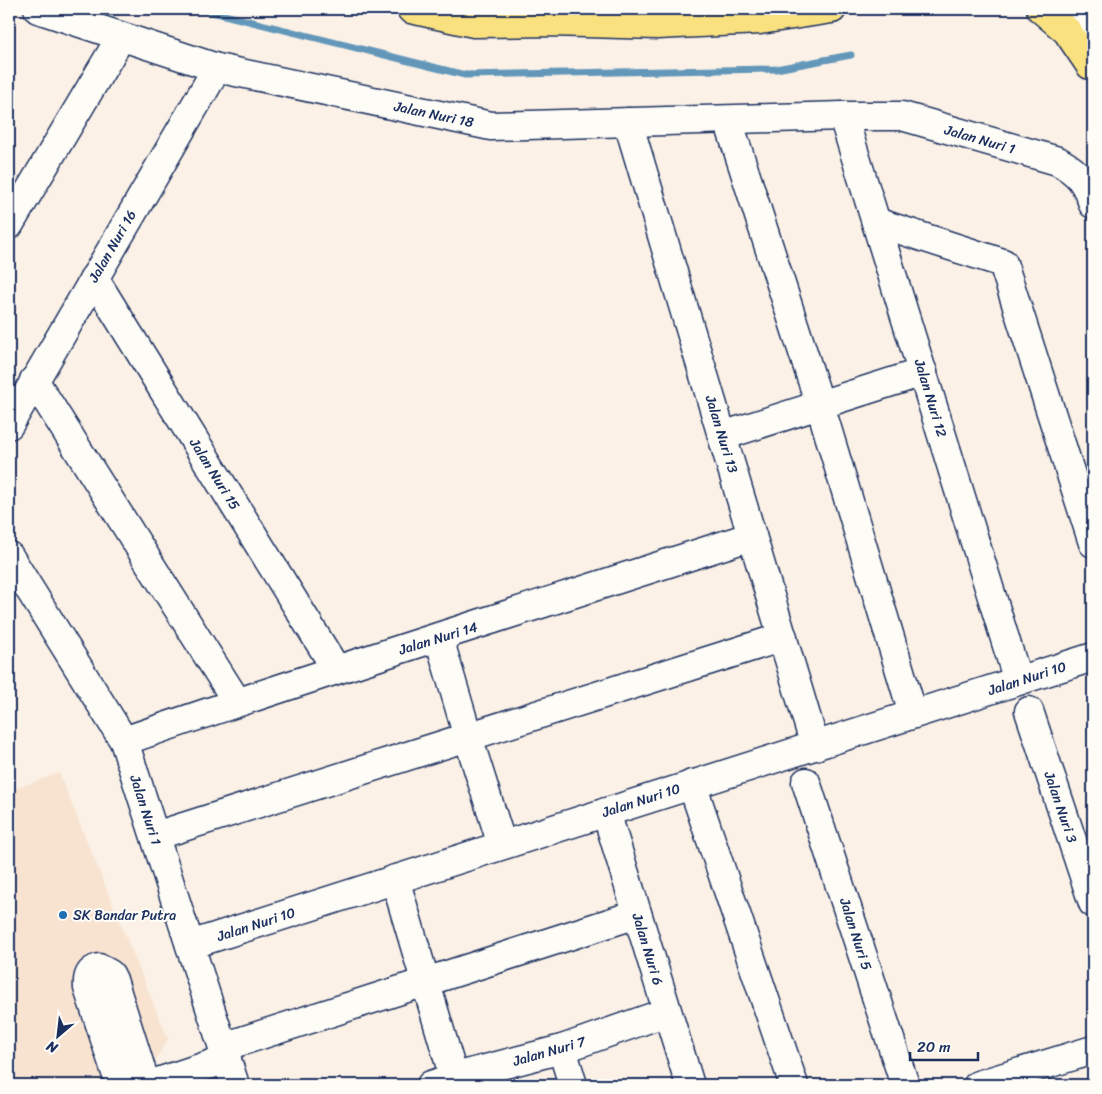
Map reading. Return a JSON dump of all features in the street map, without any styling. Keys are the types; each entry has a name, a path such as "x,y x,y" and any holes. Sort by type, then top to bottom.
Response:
{"main road":[{"path":"411,9 474,23 550,22 657,25 760,20 832,9"},
{"path":"1041,9 1067,31 1091,68"}],"street":[{"name":"Jalan Nuri 18","path":"38,9 217,68 490,126 843,116"},
{"path":"1073,9 1091,68"},
{"path":"9,226 121,37"},
{"name":"Jalan Nuri 16","path":"9,425 217,68"},
{"name":"Jalan Nuri 1","path":"843,116 902,116 1058,161 1072,169 1083,180 1093,204"},
{"name":"Jalan Nuri 12","path":"843,116 1018,681"},
{"path":"728,120 820,405 913,714"},
{"name":"Jalan Nuri 13","path":"628,122 816,746"},
{"path":"876,222 1003,263 1093,543"},
{"name":"Jalan Nuri 15","path":"94,278 336,669"},
{"path":"722,436 923,372"},
{"path":"34,380 237,702"},
{"name":"Jalan Nuri 14","path":"124,741 336,669 439,638 752,536"},
{"name":"Jalan Nuri 1","path":"9,556 124,741 235,1085"},
{"path":"155,836 783,637"},
{"path":"439,638 502,845"},
{"name":"Jalan Nuri 10","path":"190,945 1093,657"},
{"name":"Jalan Nuri 3","path":"1028,711 1093,903"},
{"name":"Jalan Nuri 5","path":"806,782 905,1085"},
{"path":"692,784 794,1085"},
{"name":"Jalan Nuri 6","path":"606,812 690,1085"},
{"path":"395,879 426,982 451,1081"},
{"path":"120,1085 88,988 89,975 93,970 99,968 110,974 113,980 147,1085 225,1053 426,982 637,914"},
{"name":"Jalan Nuri 7","path":"451,1081 562,1049 667,1012"},
{"path":"562,1049 573,1085"},
{"path":"978,1085 1093,1050"}],"shaded area":[{"name":"SK Bandar Putra","path":"59,773 168,1039 144,1079 145,1085 9,1085 9,791"}],"waterway":[{"path":"200,9 465,75 776,69 851,55"}],"place":[{"name":"SK Bandar Putra","path":"63,915"}]}
